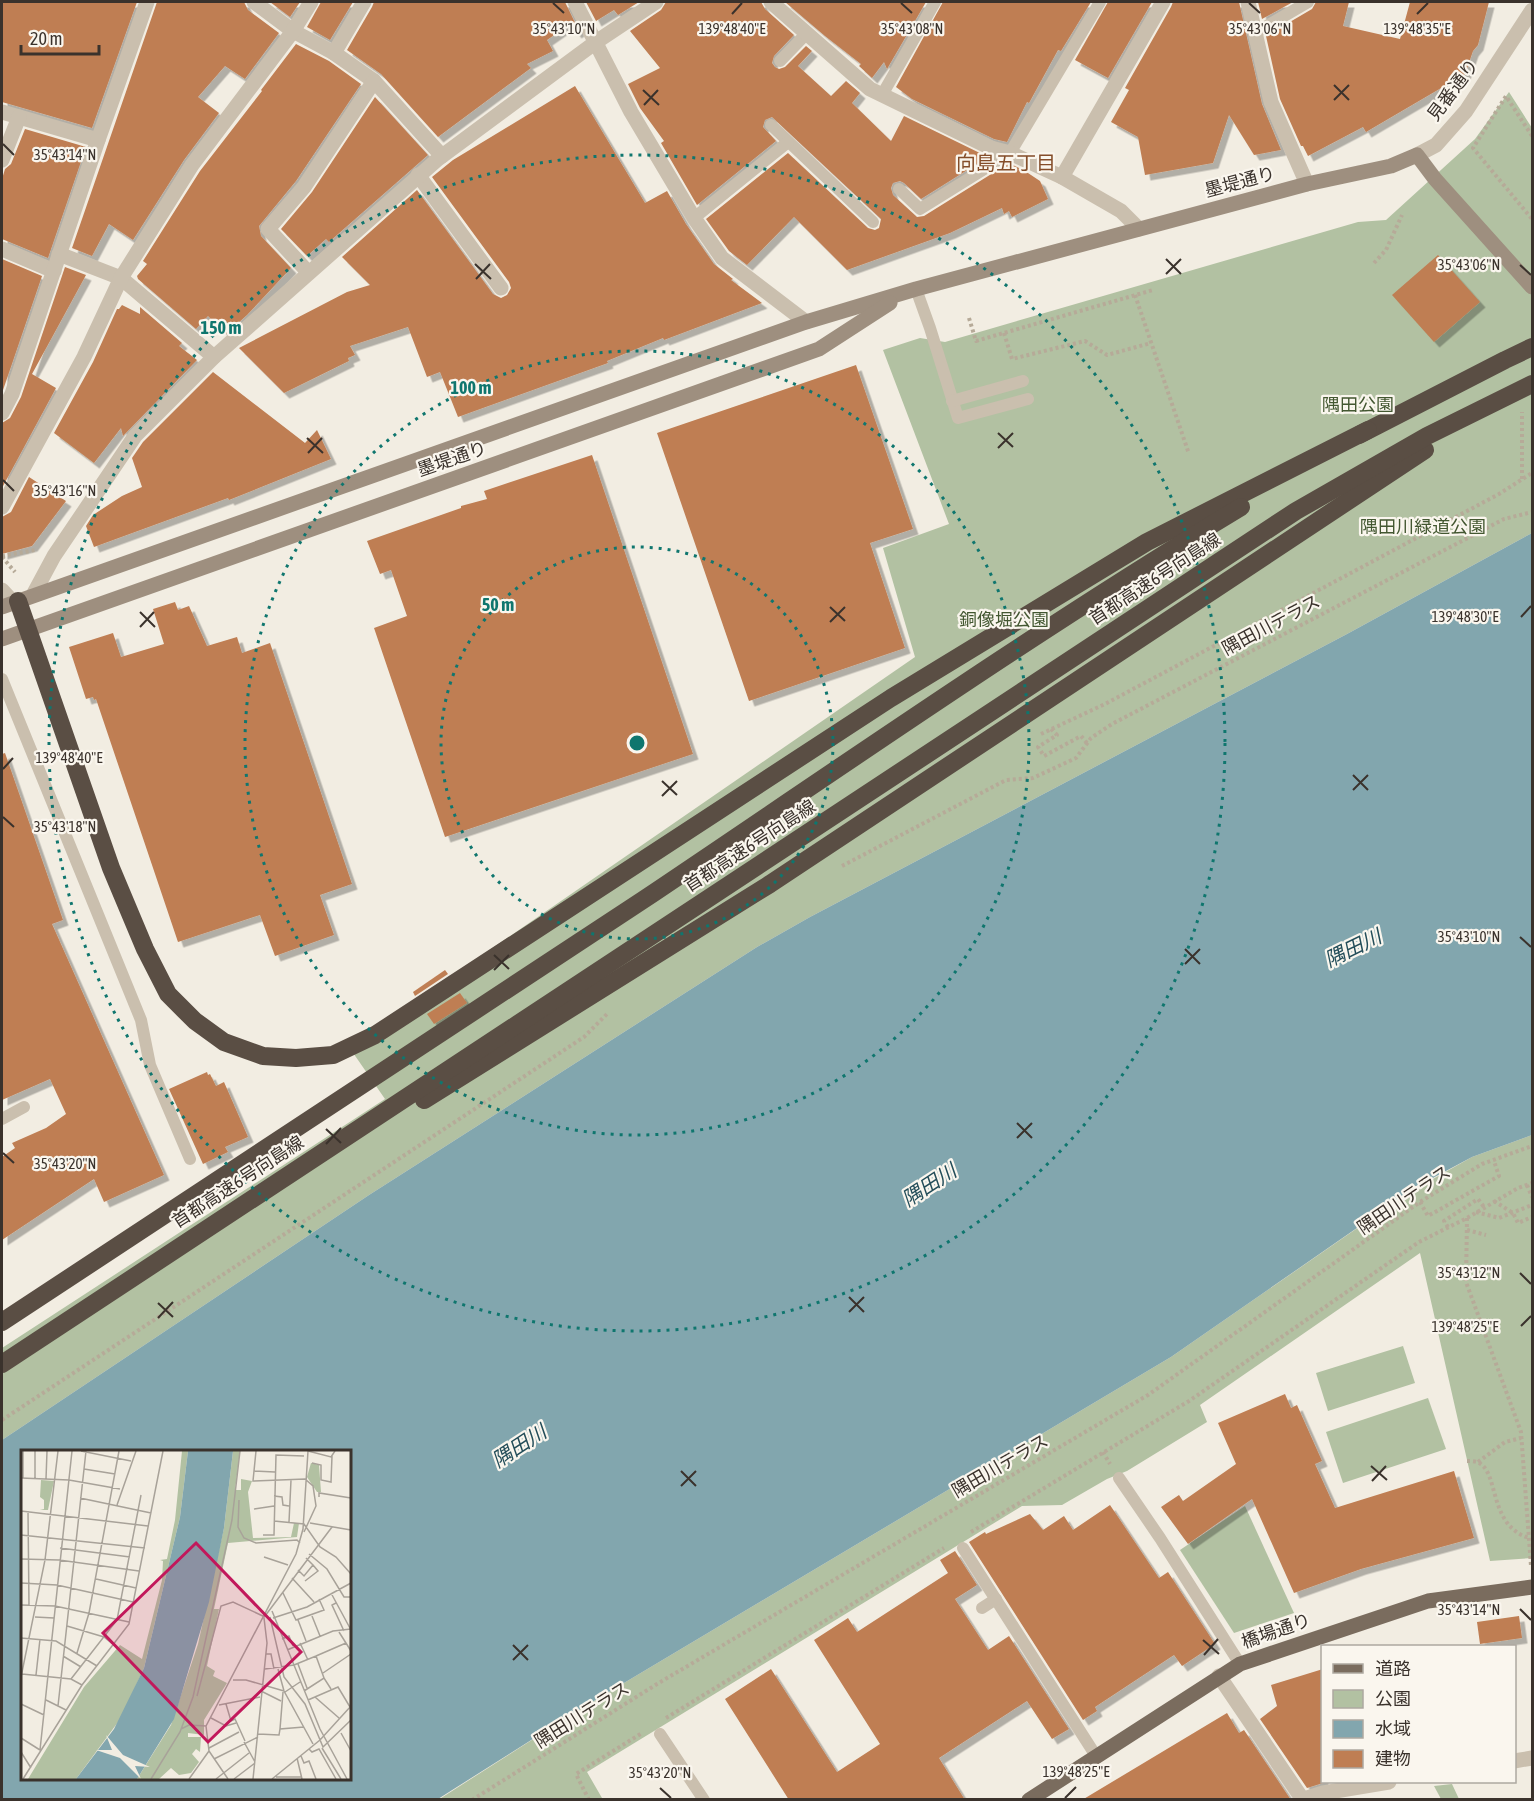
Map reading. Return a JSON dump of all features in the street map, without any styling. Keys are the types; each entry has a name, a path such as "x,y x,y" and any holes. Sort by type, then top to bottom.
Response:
{"highway":[{"name":"首都高速6号向島線","path":"2,1322 591,935 1161,555 1368,430 1533,347"},
{"name":"首都高速6号向島線","path":"2,1364 1296,511 1427,436 1533,384"},
{"path":"266,1189 388,1122 770,884 1434,443 1533,393"},
{"path":"17,601 111,868 145,949 168,994 195,1021 224,1042 262,1056 296,1058 333,1055 375,1035 891,698 1147,542 1368,430"}],"main road":[{"name":"墨堤通り","path":"17,601 806,322 910,291 1307,184 1391,166 1417,155"},
{"path":"1417,155 1435,179 1533,287"},
{"name":"墨堤通り","path":"2,639 819,349 910,291"},
{"name":"橋場通り","path":"1029,1800 1219,1676 1261,1655 1428,1601 1533,1587"}],"street":[{"path":"2,413 12,394 147,2"},
{"path":"254,2 293,31 334,53 374,81 442,156"},
{"path":"2,507 84,357 121,278 192,165 293,31 310,2"},
{"path":"334,53 364,2"},
{"path":"575,2 631,112 694,218 723,258 806,322"},
{"path":"2,590 17,601 54,556 135,436 214,357 308,272 442,156 596,42 656,2"},
{"path":"771,2 870,89 991,148 1010,153 1062,177 1121,211 1139,229"},
{"path":"1062,177 1163,2"},
{"path":"1248,2 1271,102 1307,184"},
{"name":"見番通り","path":"1417,155 1436,145 1466,111 1533,10"},
{"path":"308,272 268,229 304,187 374,81"},
{"path":"2,112 98,140"},
{"path":"2,160 19,117"},
{"path":"418,175 501,288"},
{"path":"2,249 54,271"},
{"path":"59,254 121,278 214,357"},
{"path":"1219,1676 1302,1799 1323,1792 1382,1783"},
{"path":"1516,1761 1533,1758"}],"lane":[{"path":"882,95 935,2"},
{"path":"899,189 920,209 1010,153 1100,2"},
{"path":"1255,33 1308,2"},
{"path":"780,61 807,33"},
{"path":"771,125 873,222"},
{"path":"694,218 789,142"},
{"path":"910,291 930,328 958,418 1028,399"},
{"path":"952,401 1023,381"},
{"path":"2,679 141,1020 150,1065 190,1159"},
{"path":"2,1119 24,1107"},
{"path":"1119,1478 1240,1664"},
{"path":"963,1548 1096,1756"},
{"path":"982,1608 996,1599"},
{"path":"660,1734 704,1800"}],"path":[{"path":"1533,135 1506,96 1473,148 1533,219"},
{"path":"1374,263 1386,250 1402,216"},
{"path":"969,318 976,341 1153,290"},
{"path":"1135,295 1189,454"},
{"path":"1004,333 1012,359 1085,341 1107,355 1151,343"},
{"path":"1516,402 1524,414 1522,479"},
{"name":"隅田川テラス","path":"832,870 1006,780 1033,778 1076,758 1091,738 1112,724 1504,519 1533,512"},
{"path":"2,557 39,550"},
{"path":"2,557 19,576"},
{"path":"1051,729 1057,735 1038,747 1044,756 1081,736 1087,743"},
{"path":"2,1420 584,1037 607,1014"},
{"name":"隅田川テラス","path":"472,1800 657,1684 1148,1395 1420,1202 1482,1164 1533,1146"},
{"path":"1420,1202 1428,1216 1456,1202 1499,1176 1494,1161"},
{"path":"968,1534 1189,1401 1419,1242 1530,1184 1533,1197"},
{"path":"1448,1227 1444,1221 1478,1199 1484,1207"},
{"path":"1494,1201 1513,1213 1518,1223 1533,1217"},
{"path":"1456,1202 1461,1210"},
{"path":"1476,1212 1499,1218 1533,1205"},
{"path":"1467,1218 1466,1282 1521,1432 1530,1566"},
{"path":"1467,1230 1486,1235"},
{"path":"1467,1461 1478,1462 1505,1442 1521,1438"},
{"path":"1478,1462 1490,1478 1500,1511 1508,1526 1530,1541"},
{"path":"666,1719 949,1545"},
{"path":"589,1800 576,1774 646,1731"}],"green space":[{"path":"1509,92 1532,128 1532,533 1347,634 757,947 369,1195 2,1440 2,1348 385,1099 349,1047 915,657 883,548 949,524 883,350 920,338 945,342 1358,222 1386,220 1475,139"},
{"path":"1532,1135 1532,1558 1490,1561 1420,1253 1200,1405 1207,1422 1127,1471 1107,1479 1062,1505 1022,1506 587,1772 601,1799 438,1800 577,1711 1171,1357 1408,1193 1472,1157"},
{"path":"1403,1346 1415,1383 1328,1411 1316,1373"},
{"path":"1428,1398 1446,1449 1343,1483 1326,1432"},
{"path":"1245,1506 1294,1613 1234,1633 1180,1550"},
{"path":"1452,1784 1459,1799 1441,1799 1434,1786"}],"water":[{"name":"隅田川","path":"1532,533 1532,1135 1472,1157 1416,1187 1171,1357 577,1711 438,1799 2,1799 2,1440 369,1195 757,947 1347,634"}],"building":[{"path":"2,2 137,2 92,128 2,102"},
{"path":"157,2 244,2 248,10 279,33 245,79 225,66 198,97 219,113 184,160 133,240 109,224 92,256 72,248"},
{"path":"270,2 300,2 290,17"},
{"path":"321,2 353,2 330,40 307,27"},
{"path":"374,2 565,2 579,31 576,33 570,24 547,40 553,51 527,64 531,68 438,137 381,74 347,50"},
{"path":"586,2 639,2 618,15 614,10 596,21"},
{"path":"666,2 761,2 765,9 794,35 774,56 772,63 775,67 779,69 785,67 806,46 812,51 798,66 831,96 846,81 860,93 852,103 891,141 904,116 988,157 921,199 904,183 900,181 893,183 891,188 893,195 917,217 924,216 1009,163 1040,181 1048,199 1012,217 1009,211 1004,214 1002,208 950,233 847,270 794,217 747,265 729,251 706,219 788,153 868,228 875,230 879,228 881,219 772,117 765,120 763,127 776,141 697,205 661,143 664,141 640,108 628,84 660,68 630,31 661,10"},
{"path":"785,2 926,2 887,69 884,62 872,78 859,66 861,64"},
{"path":"943,2 1091,2 1061,51 1058,50 1029,103 1027,102 1007,142 994,139 912,99 896,87"},
{"path":"1108,2 1152,2 1108,78 1075,60"},
{"path":"1173,2 1239,2 1262,104 1281,150 1254,155 1229,115 1213,163 1145,175 1138,137 1111,122 1129,90 1125,88"},
{"path":"1258,2 1293,2 1262,19"},
{"path":"1316,2 1349,2 1343,26 1400,39 1410,2 1489,2 1478,45 1473,51 1465,74 1366,132 1363,127 1308,156 1301,146 1280,99 1266,36 1312,9"},
{"path":"296,44 329,61 361,84 296,181 259,226 261,236 291,268 226,334 208,316 196,329 137,276 147,264 143,261 200,171"},
{"path":"575,86 645,203 667,191 686,224 714,264 762,303 664,340 663,338 607,361 608,363 458,417 440,372 427,377 408,327 350,346 355,355 348,358 349,361 284,393 239,348 347,292 370,285 342,257 417,190 493,294 501,298 507,295 511,288 509,282 432,177 453,160"},
{"path":"375,97 428,155 329,242 326,239 307,256 281,229 312,192"},
{"path":"25,129 86,147 48,258 2,239 2,179 5,169 11,164"},
{"path":"1438,255 1480,302 1434,342 1392,295"},
{"path":"2,259 42,276 2,393"},
{"path":"65,267 86,275 32,374 56,388 2,488 2,423 10,418 21,397"},
{"path":"122,305 140,314 140,307 182,343 179,346 197,360 123,436 121,428 94,463 54,433 93,362 117,309"},
{"path":"856,365 913,529 870,543 905,648 749,701 657,433"},
{"path":"213,372 305,443 317,430 331,459 229,500 228,498 94,547 86,526 93,515 122,496 142,487 132,458 143,442"},
{"path":"592,455 693,754 445,837 374,628 407,616 391,570 380,574 367,541 461,508 461,506 487,499 484,491"},
{"path":"29,477 66,501 32,546 2,554 2,517 11,512"},
{"path":"175,602 178,610 189,606 207,646 237,637 242,653 270,643 352,884 320,895 334,935 275,956 260,915 178,942 96,699 94,700 93,697 86,699 69,647 113,633 121,657 164,644 153,609"},
{"path":"5,753 63,920 52,924 164,1175 104,1202 94,1179 2,1240 2,1157 15,1148 12,1143 46,1128 66,1114 50,1079 2,1100 2,754"},
{"path":"445,970 448,974 415,996 413,992"},
{"path":"460,993 467,1003 434,1024 427,1014"},
{"path":"207,1072 216,1086 224,1082 248,1137 225,1147 228,1152 203,1164 169,1089"},
{"path":"1285,1394 1291,1408 1297,1405 1322,1461 1315,1464 1335,1508 1454,1471 1474,1538 1361,1569 1294,1593 1252,1499 1188,1544 1161,1507 1179,1495 1183,1501 1236,1464 1218,1423"},
{"path":"1110,1505 1159,1578 1168,1572 1215,1644 1182,1666 1174,1655 1095,1707 1097,1711 1083,1720 969,1542 985,1532 986,1534 1030,1514 1043,1530 1064,1516 1073,1530"},
{"path":"955,1551 977,1585 955,1599 988,1650 1009,1636 1069,1729 1052,1739 1027,1701 939,1758 965,1800 789,1800 725,1699 771,1669 837,1772 880,1744 814,1640 848,1618 857,1632 948,1573 940,1560"},
{"path":"1519,1616 1522,1638 1480,1644 1477,1622"},
{"path":"1321,1670 1321,1783 1323,1783 1307,1788 1260,1719 1277,1706 1271,1685"},
{"path":"1227,1713 1239,1733 1244,1730 1291,1800 1082,1800"}],"district":[{"name":"向島五丁目","path":"1006,163"}],"park label":[{"name":"隅田公園","path":"1358,405"},
{"name":"隅田川緑道公園","path":"1423,527"},
{"name":"銅像堀公園","path":"1004,620"}]}
